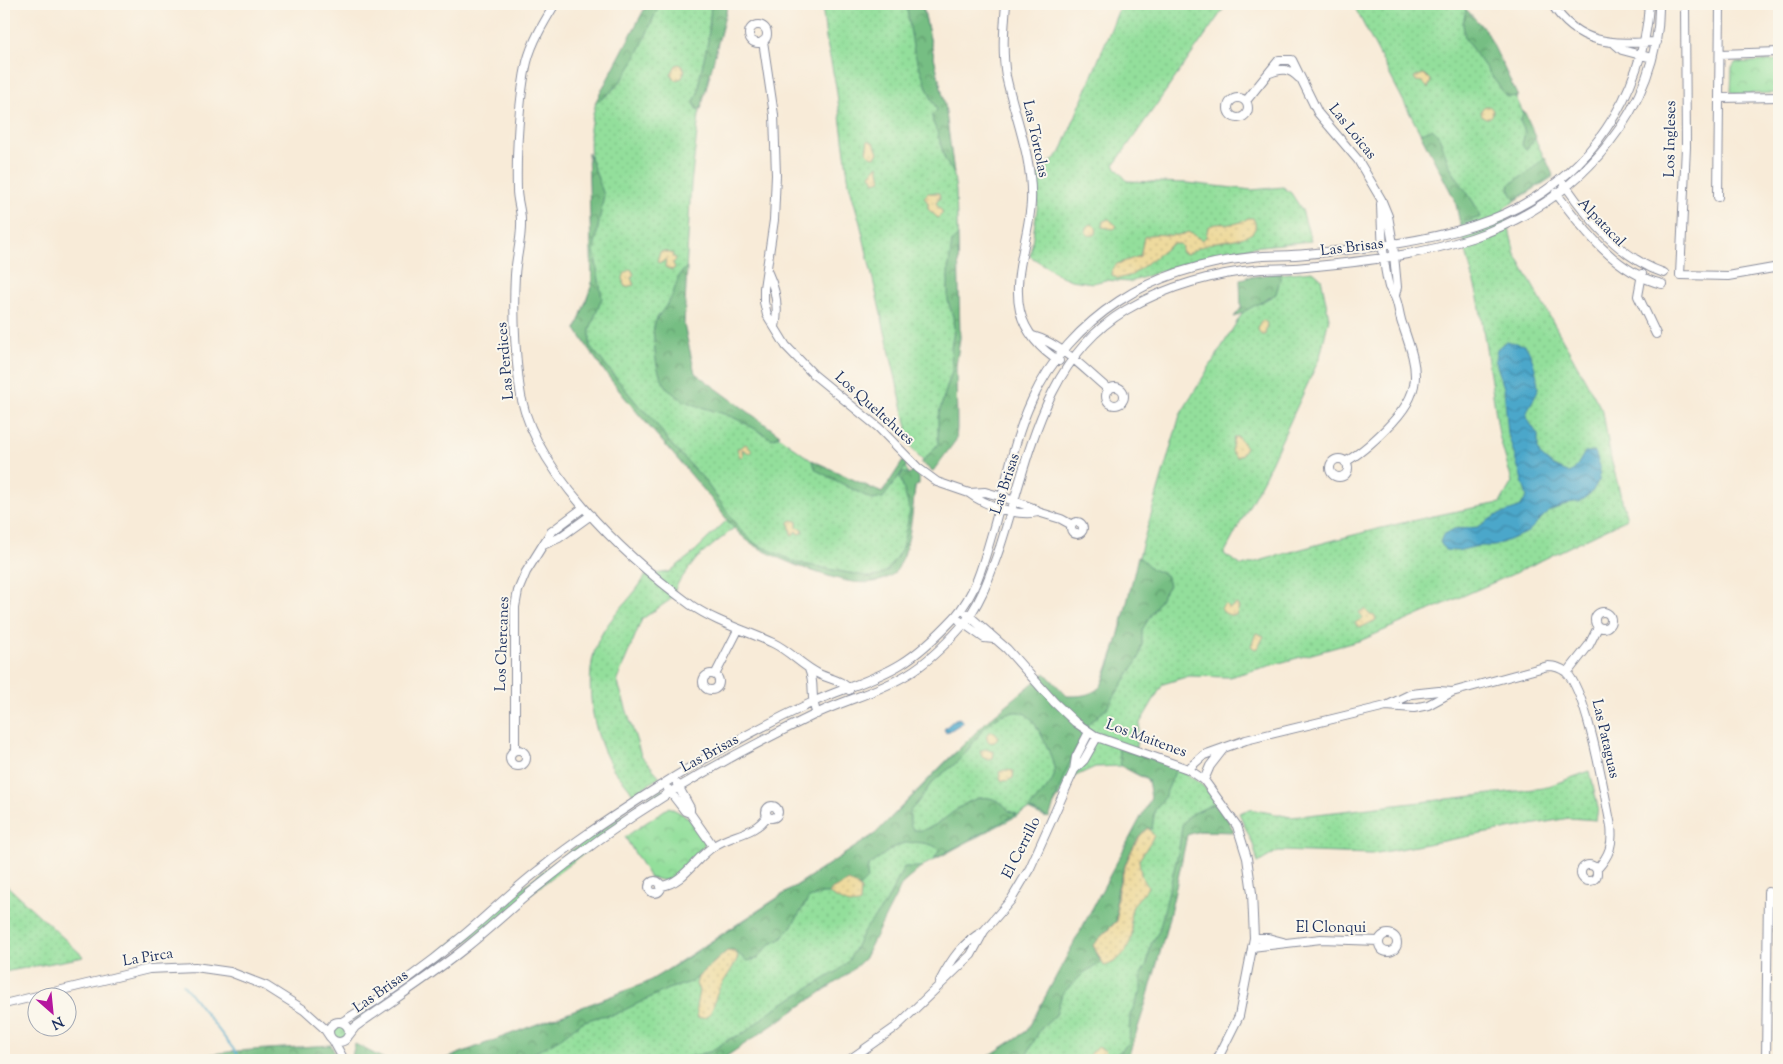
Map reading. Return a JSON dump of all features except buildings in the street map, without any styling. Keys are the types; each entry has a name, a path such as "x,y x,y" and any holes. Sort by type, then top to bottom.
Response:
{"street":[{"name":"Las Perdices","path":"554,4 527,60 517,172 517,193 521,220 520,243 515,274 518,372 526,414 537,439 583,508 634,558 674,592 706,615 738,630 773,643 809,669 847,687"},
{"name":"Las Tórtolas","path":"1006,4 1004,62 1026,149 1031,187 1030,214 1020,269 1019,302 1024,322 1039,346 1057,359 1070,362"},
{"path":"1552,4 1568,24 1582,35 1615,44 1622,50 1652,58"},
{"name":"Las Brisas","path":"348,1037 349,1028 339,1022 419,969 464,935 536,872 566,850 664,784 759,729 847,687 899,666 932,640 960,610 973,589 1031,402 1062,352 1096,318 1138,291 1176,274 1226,261 1427,240 1490,222 1523,206 1561,180 1580,162 1614,118 1634,74 1640,55 1648,4"},
{"name":"Las Brisas","path":"348,1037 355,1027 461,952 547,879 607,835 671,792 744,750 817,714 909,673 943,646 970,616 984,591 1042,415 1058,379 1098,330 1123,311 1155,295 1228,274 1394,257 1423,252 1487,234 1527,215 1567,188 1587,169 1619,129 1640,91 1652,58 1657,42 1659,4"},
{"name":"Los Ingleses","path":"1685,4 1686,147 1680,275 1728,276 1779,267"},
{"path":"1718,197 1720,4"},
{"name":"Los Queltehues","path":"763,41 774,108 776,167 774,220 768,273 764,288 764,302 767,315 786,346 802,363 868,418 918,468 942,485 969,493 980,501 1030,514 1038,512"},
{"path":"1615,44 1626,41 1657,42"},
{"path":"1720,54 1779,52"},
{"name":"Las Loicas","path":"1246,101 1270,73 1285,69 1294,72 1302,81 1318,113 1358,160 1381,199 1388,216 1397,287 1395,295 1398,312 1413,352 1414,387 1405,407 1393,422 1365,448 1345,462"},
{"path":"1720,98 1779,97"},
{"name":"Alpatacal","path":"1561,180 1614,243 1647,266 1664,273"},
{"name":"Alpatacal","path":"1551,187 1605,251 1641,277 1662,284"},
{"name":"Las Loicas","path":"1381,199 1384,258 1390,288 1395,295"},
{"path":"1226,261 1228,274"},
{"path":"1647,266 1641,277 1638,296 1656,334"},
{"name":"Los Queltehues","path":"768,273 777,305 775,327"},
{"name":"Las Tórtolas","path":"1033,336 1043,339 1062,352 1070,362 1109,390"},
{"name":"Los Queltehues","path":"969,493 985,492 1003,497 1072,525"},
{"name":"Los Chercanes","path":"515,750 515,607 518,591 526,572 551,532 583,508"},
{"path":"543,545 559,538 591,515"},
{"name":"Los Maitenes","path":"960,610 989,631 994,639 1027,670 1061,710 1089,732 1097,737 1188,769 1204,780 1238,826 1247,858 1252,892 1254,938 1239,1016 1217,1060"},
{"name":"Los Maitenes","path":"954,617 984,638 994,639"},
{"path":"1188,769 1204,755 1224,748 1386,706 1418,693 1452,692 1548,666 1557,667 1567,673 1589,645 1598,627"},
{"path":"715,675 738,630"},
{"path":"809,669 813,683 812,703 817,714"},
{"name":"Las Pataguas","path":"1567,673 1584,704 1611,826 1612,846 1605,860 1597,869"},
{"path":"847,687 852,698"},
{"path":"1386,706 1400,708 1421,707 1441,700 1452,692"},
{"name":"El Cerrillo","path":"849,1060 896,1027 971,955 984,932 1011,900 1030,868 1074,770 1076,757 1089,732"},
{"name":"El Cerrillo","path":"1074,770 1084,760 1097,737"},
{"path":"1204,780 1210,766 1224,748"},
{"path":"674,778 690,808 690,814"},
{"path":"664,784 685,811 690,814 713,846"},
{"path":"661,886 674,882 713,846 757,828 767,816"},
{"path":"1766,1060 1768,892"},
{"name":"El Cerrillo","path":"938,985 960,950 972,938 984,932"},
{"name":"El Clonqui","path":"1254,938 1268,938 1283,942"},
{"name":"El Clonqui","path":"1252,947 1321,939 1379,941"},
{"name":"La Pirca","path":"4,1004 149,969 195,967 230,972 254,980 286,997 316,1021 331,1038 343,1060"},
{"path":"316,1021 339,1022"},
{"path":"339,1022 330,1027 331,1038 338,1042 348,1037"},
{"name":"La Pirca","path":"343,1060 343,1045 348,1037"}],"green space":[{"path":"647,4 660,4 635,59 618,84 595,103"},
{"path":"649,4 728,4 700,107 691,184 683,324 693,373 812,461 882,493 903,462 915,488 909,535 904,556 897,568 885,578 833,577 795,565 754,544 737,529 704,487 649,426 576,329 592,285 590,127 596,102"},
{"path":"711,4 728,4 701,109 696,109 694,102 699,90 700,76 708,41"},
{"path":"822,4 922,4 923,6 945,108 956,191 958,253 958,347 934,469 920,458 905,439 907,427 860,223 849,184 836,86 826,39"},
{"path":"906,4 922,4 945,105 954,173 945,159 933,121 932,115 937,110 914,52"},
{"path":"1121,4 1227,4 1114,165 1127,181 1188,183 1252,190 1283,187 1291,193 1302,210 1311,241 1252,247 1196,259 1130,282 1105,280 1093,283 1071,280 1059,275 1030,256 1038,203 1038,174 1061,152"},
{"path":"1353,4 1461,4 1486,33 1553,177 1504,208 1515,254 1603,412 1611,459 1627,519 1513,574 1362,640 1229,677 1189,676 1163,684 1140,723 1135,752 1168,765 1194,779 1215,799 1233,831 1199,831 1186,834 1127,1060 983,1060 1027,1031 1152,798 1152,791 1147,780 1121,766 1095,767 1069,779 1046,818 1028,810 913,871 900,885 864,959 720,1060 442,1060 646,983 661,974 875,834 949,758 1044,674 1066,697 1088,696 1101,687 1116,645 1141,549 1180,415 1243,312 1252,292 1246,277 1313,271 1321,278 1329,318 1320,357 1265,476 1224,554 1242,566 1370,531 1500,503 1512,482 1499,435 1479,302 1456,202"},
{"path":"1466,9 1487,32 1518,97 1506,96 1465,39 1463,24"},
{"path":"1779,60 1779,93 1737,94 1731,92 1732,68 1735,63"},
{"path":"1524,111 1536,137 1526,150 1522,145 1525,132 1520,121"},
{"path":"1432,129 1441,140 1453,171 1481,217 1460,224 1455,200 1420,133"},
{"path":"588,152 604,195 594,250 602,298 590,329 590,346 639,406 649,414 670,443 703,478 741,531 756,544 798,563 870,577 879,576 888,570 902,548 910,511 900,477 903,472 910,475 913,470 919,477 919,484 915,487 906,549 898,568 893,574 880,581 864,583 842,580 786,561 746,540 733,527 604,371 576,329 592,284"},
{"path":"1545,157 1553,175 1515,200 1509,189 1510,184 1529,172"},
{"path":"958,235 960,338 956,366 956,440 933,471 921,463 938,444 938,416 952,371 951,347 954,331 953,317 948,301 948,272 952,241"},
{"path":"687,267 684,325 695,373 780,435 772,439 735,418 685,401 668,388 662,379 657,367 655,352 655,321 671,299 680,275"},
{"path":"1282,272 1276,294 1234,317 1241,308 1240,279"},
{"path":"812,460 882,493 903,461 907,465 883,498 873,500 816,470"},
{"path":"727,520 734,528 697,558 678,583 670,600 642,619 617,680 641,755 660,777 633,794 614,770 606,756 595,723 590,687 594,652 605,629 646,575 669,572 691,555"},
{"path":"1138,556 1152,569 1166,575 1169,585 1142,630 1139,658 1107,708 1087,725 1064,776 1049,818 1029,809 1054,776 1053,763 1046,744 1027,715 1021,712 1014,712 1001,715 983,730 957,763 931,784 910,811 910,825 914,830 925,829 935,825 965,804 976,799 986,798 998,801 1009,811 1017,814 934,859 939,850 932,845 916,842 901,844 868,866 867,879 859,887 841,886 828,894 809,898 781,939 769,945 757,959 747,961 735,951 726,952 692,982 668,989 614,1015 601,1016 582,1022 561,1038 522,1060 442,1060 646,983 684,960 875,834 986,722 1045,673 1067,696 1080,696 1095,691 1104,680 1109,666 1127,605"},
{"path":"1118,748 1177,767 1164,798 1155,810 1152,829 1148,828 1142,833 1128,859 1116,897 1116,921 1093,945 1101,963 1085,972 1062,994 1056,1015 1040,1030 1024,1060 983,1060 1027,1031 1151,798 1148,780 1121,766"},
{"path":"1590,771 1598,808 1596,820 1569,818 1372,854 1278,851 1258,863 1254,847 1239,813 1250,809 1291,817 1543,788"},
{"path":"661,789 665,792 419,978 368,1014 351,1022 560,858"},
{"path":"1215,803 1224,812 1234,832 1200,831 1187,835 1161,949 1127,1060 1110,1060 1129,1043 1130,1015 1141,991 1141,974 1147,964 1151,944 1159,931 1179,849 1182,825 1188,816"},
{"path":"669,807 688,817 705,842 695,858 676,875 666,880 650,878 625,837"},
{"path":"904,867 922,867 902,884 864,959 848,974 721,1060 676,1060 709,1052 731,1038 743,1034 772,1010 838,971 849,960 863,932 886,903"},
{"path":"4,883 84,957 4,972"},
{"path":"342,1026 345,1027 345,1037 338,1038 335,1037 334,1030 335,1027"},
{"path":"355,1044 359,1046 386,1060 351,1060"},
{"path":"331,1045 338,1060 166,1060 236,1051"}],"sand":[{"path":"680,64 685,70 682,78 675,80 671,74 676,65"},
{"path":"1424,74 1431,81 1428,88 1422,82 1416,81 1414,77"},
{"path":"1487,106 1493,112 1487,118 1481,112"},
{"path":"868,140 874,143 878,153 875,157 870,156 866,151"},
{"path":"878,165 881,180 874,182 870,174"},
{"path":"928,193 939,193 940,198 936,203 943,213 938,218 928,209 928,203 924,197"},
{"path":"1248,218 1253,218 1254,231 1242,238 1209,244 1187,254 1181,252 1182,247 1180,244 1172,244 1132,275 1118,279 1112,275 1112,270 1117,264 1140,256 1144,237 1155,234 1177,235 1188,232 1202,240 1206,237 1208,227 1218,224 1242,222"},
{"path":"1109,219 1117,226 1114,229 1102,227 1103,221"},
{"path":"1091,224 1097,230 1091,236 1085,230"},
{"path":"664,251 673,254 672,257 675,257 676,260 673,263 675,268 672,270 665,267 666,259 661,263 657,262 660,252"},
{"path":"631,269 634,274 631,278 634,285 625,287 623,282 624,276"},
{"path":"1263,320 1267,323 1265,335 1262,335 1258,330 1260,322"},
{"path":"1234,437 1238,437 1246,447 1241,455 1236,457 1231,451"},
{"path":"746,444 752,451 749,453 742,449 743,456 740,457 737,449"},
{"path":"792,520 797,521 797,527 803,529 803,533 798,534 796,531 793,535 791,534 789,522"},
{"path":"1225,604 1229,608 1237,604 1239,608 1236,615 1229,615 1223,612 1221,608"},
{"path":"1365,609 1370,615 1375,616 1376,620 1362,627 1357,626 1355,623 1363,618 1359,612"},
{"path":"1256,633 1264,636 1258,648 1255,649 1251,646"},
{"path":"992,731 998,737 992,743 986,737"},
{"path":"985,749 994,752 993,759 989,760 982,757 980,751"},
{"path":"1004,770 1014,771 1013,778 1007,781 1001,780 999,772"},
{"path":"1148,828 1154,836 1139,860 1141,875 1148,887 1132,908 1130,917 1132,932 1127,949 1115,962 1104,966 1093,945 1117,921 1118,889 1124,870 1137,840"},
{"path":"849,881 861,889 860,903 849,904 829,894 831,890"},
{"path":"727,951 735,952 738,956 737,959 718,991 711,1012 706,1017 698,1018 696,1007 699,991 696,984 698,977"},
{"path":"1098,1047 1106,1051 1105,1056 1094,1060 1090,1057 1090,1053"}],"water":[{"path":"1506,341 1525,345 1533,362 1538,391 1526,417 1538,435 1540,455 1553,466 1570,473 1575,469 1585,452 1595,452 1600,466 1599,480 1592,492 1579,502 1572,502 1549,511 1528,532 1494,546 1478,546 1457,551 1445,550 1440,542 1443,535 1454,529 1478,527 1495,516 1519,508 1527,497 1508,434 1504,388 1495,359 1497,349"},
{"path":"959,718 964,722 946,733 944,729 955,719"}],"waterway":[{"path":"183,984 238,1055 244,1060"}]}
